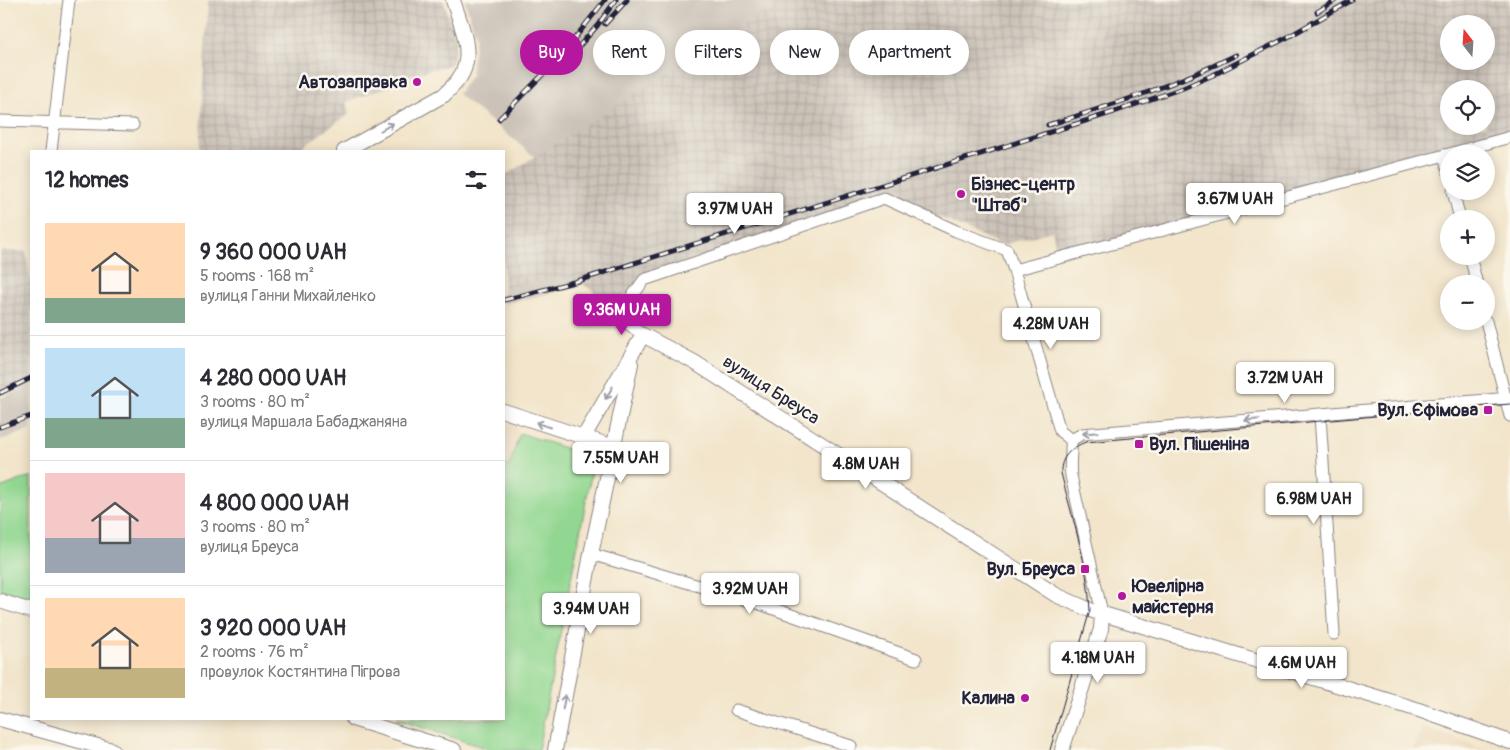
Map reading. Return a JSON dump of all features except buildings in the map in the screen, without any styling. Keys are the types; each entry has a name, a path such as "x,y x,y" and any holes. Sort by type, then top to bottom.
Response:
{"street":[{"path":"51,150 69,0"},
{"path":"346,150 444,94 457,82 465,66 466,48 453,0"},
{"path":"0,121 133,124"},
{"path":"1478,145 1510,136"},
{"path":"1014,270 1440,156"},
{"path":"582,438 643,335 618,316 644,280 884,198 956,231 1007,250 1060,431 1071,440 1072,449 1069,464 1071,476 1102,613 1101,629 1062,750"},
{"path":"1489,330 1508,398 1510,416"},
{"name":"вулиця Бреуса","path":"643,335 694,362 1056,595 1090,610 1416,709 1510,742"},
{"path":"555,750 591,554 634,351"},
{"path":"1071,440 1082,434 1508,398"},
{"path":"505,412 614,448"},
{"path":"1320,415 1334,634"},
{"path":"591,554 760,604 916,659"},
{"path":"0,601 30,611"},
{"path":"736,710 851,746"},
{"path":"0,719 112,750"},
{"path":"357,720 454,750"}],"shaded area":[{"path":"208,0 443,0 456,41 452,64 407,76 399,83 346,102 349,114 297,150 199,150"},
{"path":"465,0 782,0 735,30 675,30 675,68 665,74 665,30 593,30 593,75 664,75 535,157 458,94 471,75 476,36"},
{"path":"782,0 1510,0 1510,131 1460,145 1440,145 1440,151 1059,258 1052,231 1002,245 887,194 642,277 615,307 583,284 554,278 505,289 505,175 675,68 675,75 760,75 760,30 735,30"},
{"path":"0,251 26,251 30,277 30,385 0,395"},
{"path":"554,278 583,284 505,304 505,289"},
{"path":"30,385 30,430 0,440 0,398"},
{"path":"505,422 517,427 520,433 509,466 505,464"},
{"path":"1422,726 1486,750 1414,750"}],"green space":[{"path":"520,433 577,452 592,470 538,750 491,750 399,720 505,720 505,464 509,466"},
{"path":"30,476 30,599 0,589 0,488"}],"tram line":[{"path":"1050,750 1090,610 1083,558 1061,473 1062,463 1071,450 1086,442 1510,404"}],"railway":[{"path":"499,119 559,58 605,0"},
{"path":"583,42 616,0"},
{"path":"605,24 627,0"},
{"path":"1317,12 1336,0"},
{"path":"505,300 574,282 1114,112 1183,88 1288,37 1352,0"},
{"path":"1048,125 1167,85 1236,55"},
{"path":"0,393 30,378"},
{"path":"0,427 30,416"}],"place":[{"name":"Автозаправка","path":"417,82"},
{"name":"Бізнес-центр \"Штаб\"","path":"961,194"},
{"name":"Вул. Єфімова","path":"1488,410"},
{"name":"Вул. Пішеніна","path":"1139,444"},
{"name":"Вул. Бреуса","path":"1085,569"},
{"name":"Ювелірна майстерня","path":"1122,596"},
{"name":"Калина","path":"1025,698"}]}
